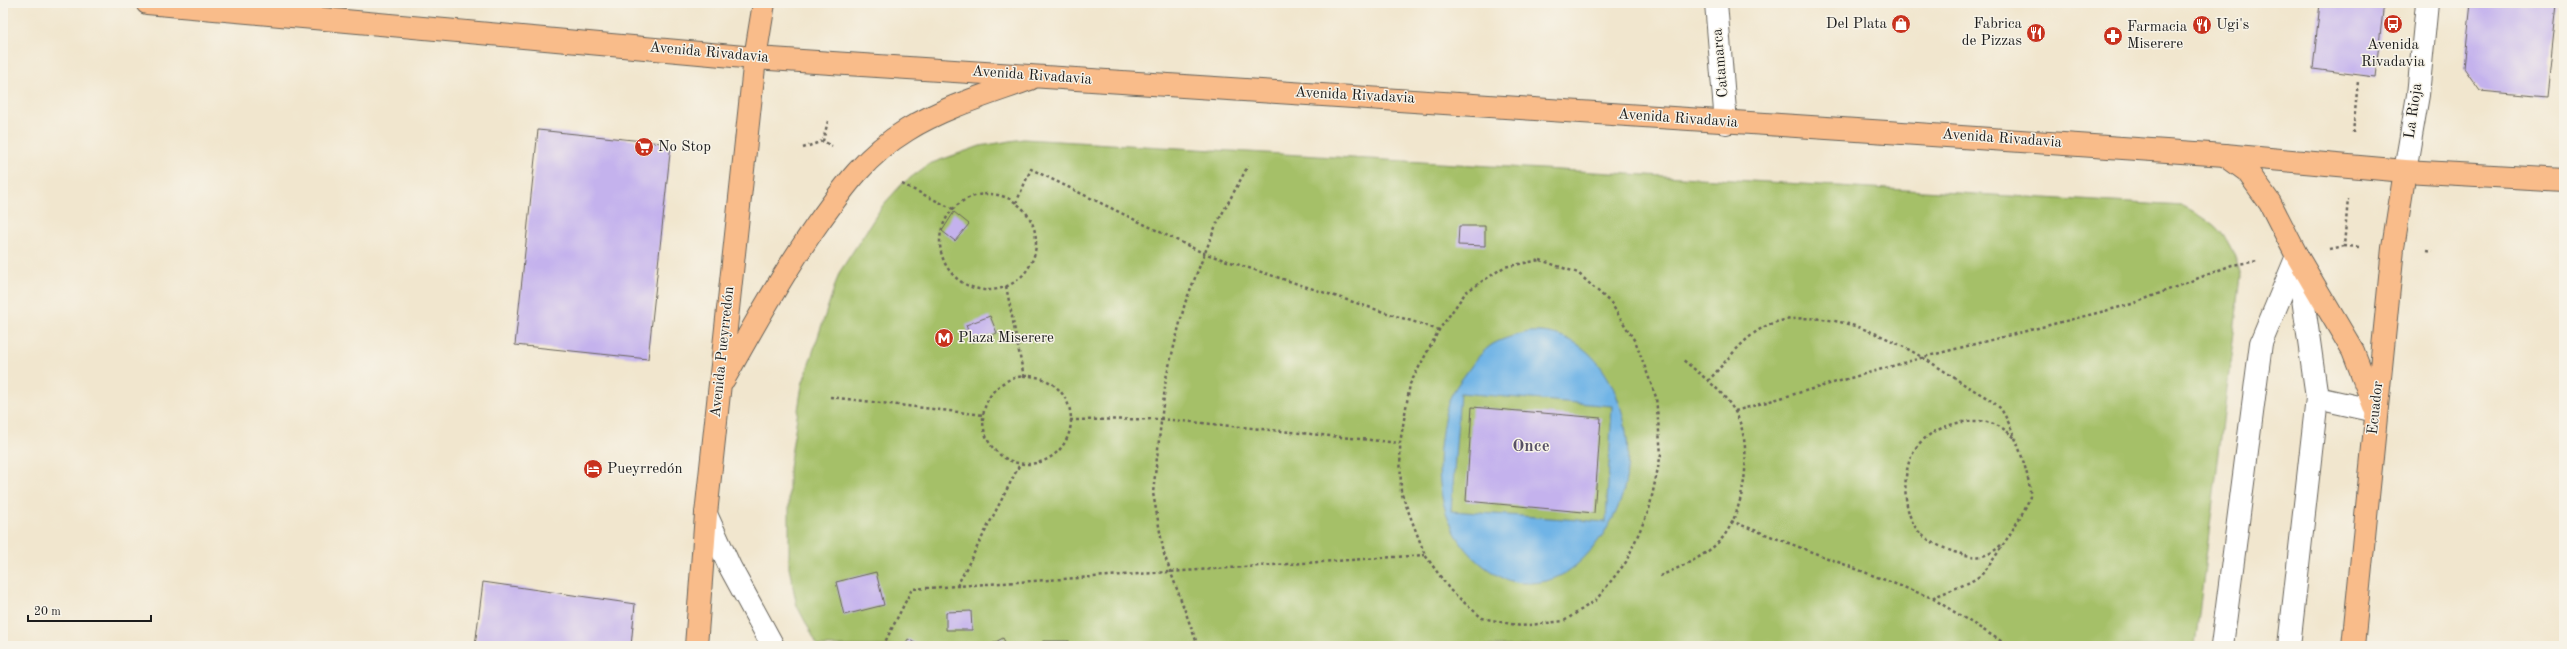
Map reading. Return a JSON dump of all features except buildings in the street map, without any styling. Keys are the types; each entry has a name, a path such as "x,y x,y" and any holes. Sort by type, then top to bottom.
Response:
{"main road":[{"name":"Avenida Rivadavia","path":"147,3 755,58 1037,77 1439,101 1726,123 2225,155 2405,171 2564,180"},
{"name":"Avenida Pueyrredón","path":"696,646 706,514 719,389 755,58 764,3"},
{"path":"719,389 764,306 798,252 849,180 863,163 906,130 950,109 1037,77"},
{"path":"2225,155 2247,171 2257,183 2297,256 2353,351 2376,411"},
{"name":"Ecuador","path":"2353,646 2393,248 2405,171"}],"street":[{"name":"Catamarca","path":"1716,3 1726,123"},
{"name":"La Rioja","path":"2405,171 2418,95 2427,3"},
{"path":"2289,646 2317,398 2297,256"},
{"path":"2222,646 2260,343 2297,256"},
{"path":"2317,398 2376,411"},
{"path":"706,514 730,567 773,646"}],"path":[{"path":"1735,411 1924,357 2132,304 2232,265 2297,256 2344,246 2358,81"},
{"path":"823,141 828,121"},
{"path":"803,148 823,141 832,146"},
{"path":"1198,646 1164,554 1153,493 1166,378 1185,303 1203,253 1216,225 1248,166"},
{"path":"1016,203 1031,169 1203,253 1439,330"},
{"path":"902,184 953,209"},
{"path":"985,194 1001,196 1016,203 1027,214 1034,228 1036,244 1033,260 1024,274 1006,286 997,289 981,290 966,285 953,276 944,263 940,248 940,232 946,217 953,209 970,197 985,194"},
{"path":"1540,260 1578,273 1611,303 1636,343 1656,396 1661,454 1649,510 1626,562 1596,600 1564,621 1522,626 1482,618 1450,590 1425,555 1401,492 1400,444 1410,384 1439,330 1466,292 1504,267 1540,260"},
{"path":"1006,286 1024,377"},
{"path":"1708,381 1754,332 1774,322 1798,318 1835,322 1887,338 1924,357 2000,408 2019,441 2030,496 2005,543 1981,575 1932,598"},
{"path":"1660,576 1695,560 1724,536 1739,506 1746,472 1743,430 1735,411 1719,390 1682,359"},
{"path":"1024,377 1044,380 1056,388 1064,398 1070,420 1066,439 1058,450 1047,459 1034,463 1020,464 1006,459 994,450 986,437 982,423 984,408 991,394 1002,384 1015,378 1024,377"},
{"path":"830,396 984,415"},
{"path":"1070,420 1162,419 1400,444"},
{"path":"2005,543 1989,556 1969,556 1944,548 1920,533 1909,514 1905,477 1914,450 1930,434 1952,425 1975,421 2001,427 2019,441"},
{"path":"957,586 1020,464"},
{"path":"1731,521 1932,598 2009,646"},
{"path":"883,646 912,589 1425,555"}],"green space":[{"name":"Plaza Miserere","path":"1023,139 2183,206 2205,219 2221,233 2233,251 2241,276 2195,646 818,646 797,606 789,568 789,468 802,385 839,273 883,205 902,184 929,164 980,146"}],"water":[{"path":"1529,332 1556,335 1578,345 1597,362 1611,383 1621,407 1626,433 1628,459 1625,484 1617,511 1592,549 1571,569 1556,578 1547,581 1521,583 1508,580 1490,571 1467,550 1456,535 1443,503 1439,468 1442,432 1445,417 1449,401 1455,389 1475,361 1489,347 1502,340","holes":["1460,393 1612,406 1606,522 1451,511"]}],"place":[{"name":"Del Plata","path":"1901,24"},
{"name":"Avenida Rivadavia","path":"2393,24"},
{"name":"Ugi's","path":"2202,25"},
{"name":"Fabrica de Pizzas","path":"2036,33"},
{"name":"Farmacia Miserere","path":"2113,36"},
{"name":"No Stop","path":"644,147"},
{"name":"Plaza Miserere","path":"944,338"},
{"name":"Pueyrredón","path":"593,469"}],"district":[{"name":"Once","path":"1531,446"}]}
